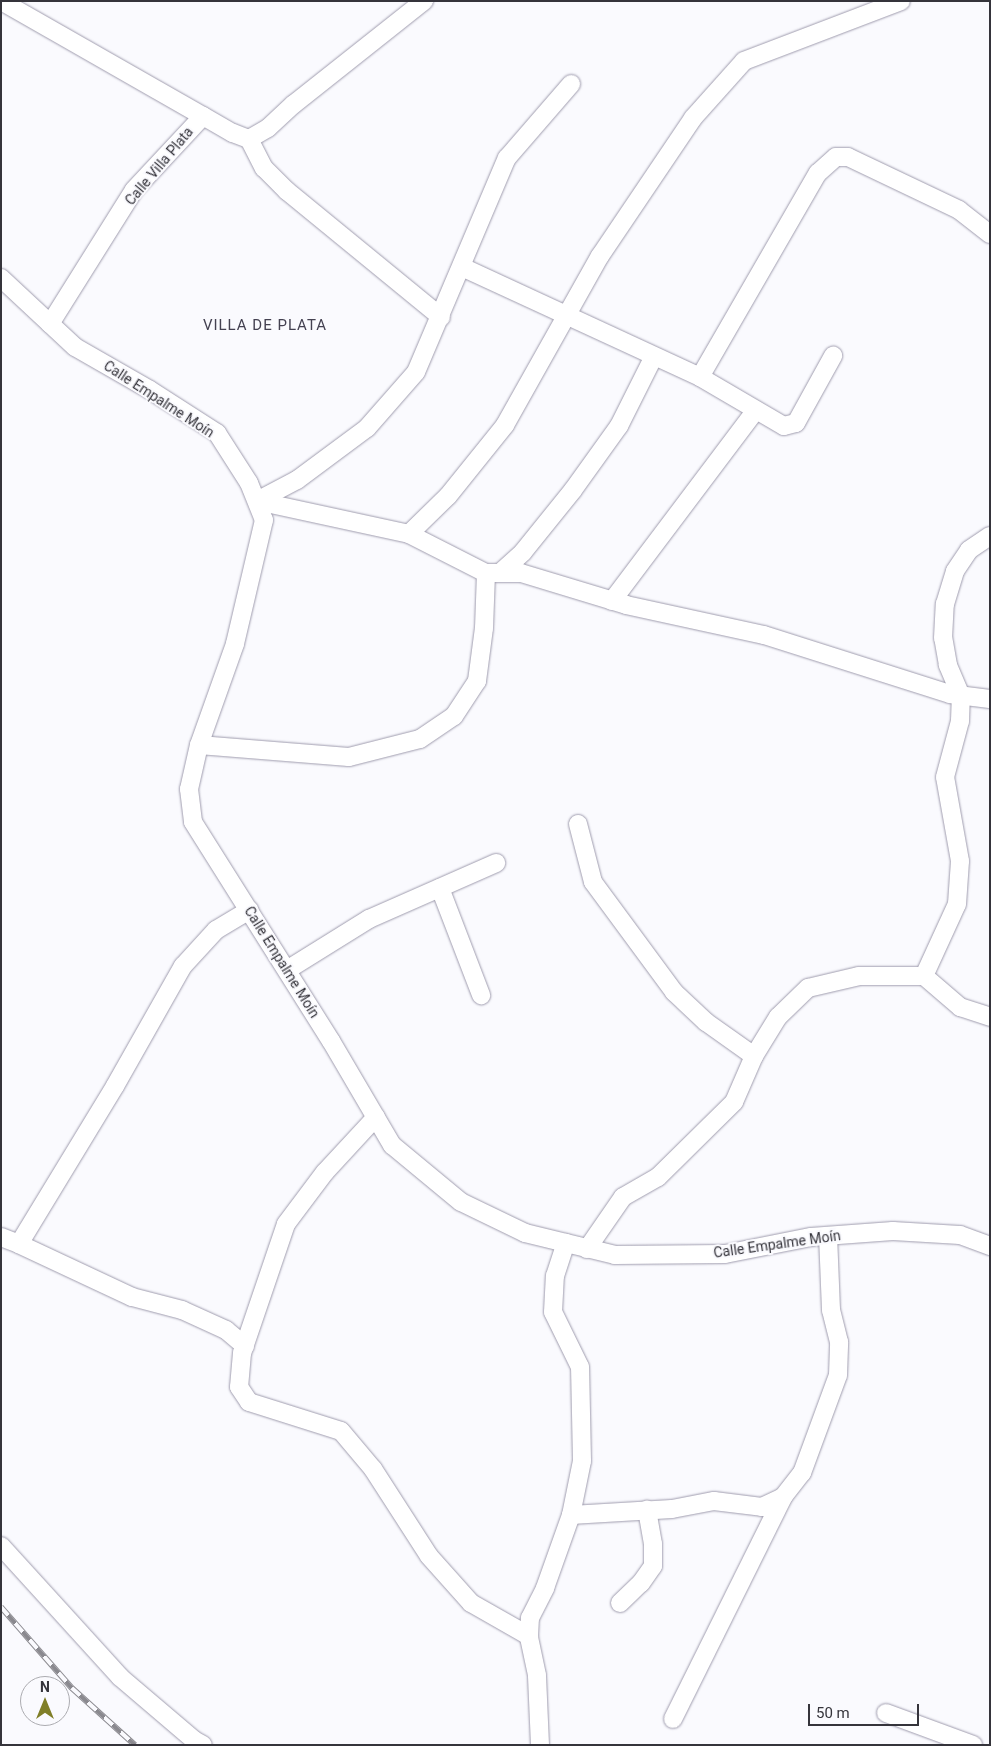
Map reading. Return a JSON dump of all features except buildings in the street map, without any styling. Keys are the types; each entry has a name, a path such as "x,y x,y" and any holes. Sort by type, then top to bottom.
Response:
{"street":[{"path":"424,1 294,104 268,128 249,139 264,168 287,191 441,317"},
{"path":"410,534 448,496 505,425 600,256 693,118 744,61 901,1"},
{"path":"2,3 203,116"},
{"path":"257,501 297,480 367,428 416,372 441,317 506,158 571,84"},
{"name":"Calle Villa Plata","path":"50,324 134,190 203,116 233,133 249,139"},
{"path":"700,377 818,173 836,157 848,157 959,210 990,234"},
{"path":"462,267 700,377 784,426 796,423 834,356"},
{"name":"Calle Empalme Moín","path":"1,278 75,347 150,390 216,433 248,483 257,501 264,520 259,550 235,644 199,745 189,789 193,822 287,970 392,1145 460,1202 525,1233 615,1256 725,1254 811,1237 893,1231 960,1234 990,1246"},
{"path":"199,745 349,757 420,739 454,716 477,681 493,573 523,552 572,490 619,426 654,356"},
{"path":"612,601 756,410"},
{"path":"257,501 410,534 493,573 521,573 612,601 764,635 961,696 990,699"},
{"path":"924,976 957,904 960,861 945,777 960,721 961,696 948,665 943,638 945,604 955,571 969,550 990,536"},
{"path":"578,824 593,882 674,992 706,1022 754,1056"},
{"path":"287,970 369,919 496,863"},
{"path":"440,888 481,995"},
{"path":"19,1244 115,1086 183,966 216,930 249,910"},
{"path":"587,1249 623,1197 658,1177 734,1102 754,1056 778,1017 808,988 859,976 924,976 960,1007 990,1017"},
{"path":"376,1117 325,1172 286,1224 245,1346 238,1387 249,1402 341,1431 374,1469 429,1556 471,1603 528,1636"},
{"path":"672,1720 783,1498 802,1472 838,1375 839,1342 830,1310 828,1236"},
{"path":"1,1237 132,1297 182,1310 226,1330 245,1346"},
{"path":"540,1745 537,1675 528,1636 530,1618 545,1588 571,1515 582,1461 580,1368 553,1312 555,1276 566,1243"},
{"path":"571,1515 672,1508 714,1501 762,1507 783,1498"},
{"path":"620,1602 641,1583 654,1566 654,1544 647,1510"},
{"path":"1,1546 120,1677 194,1740 203,1745"},
{"path":"886,1712 973,1745"}],"railway":[{"path":"1,1607 72,1688 135,1745"}],"district":[{"name":"VILLA DE PLATA","path":"265,326"}]}
